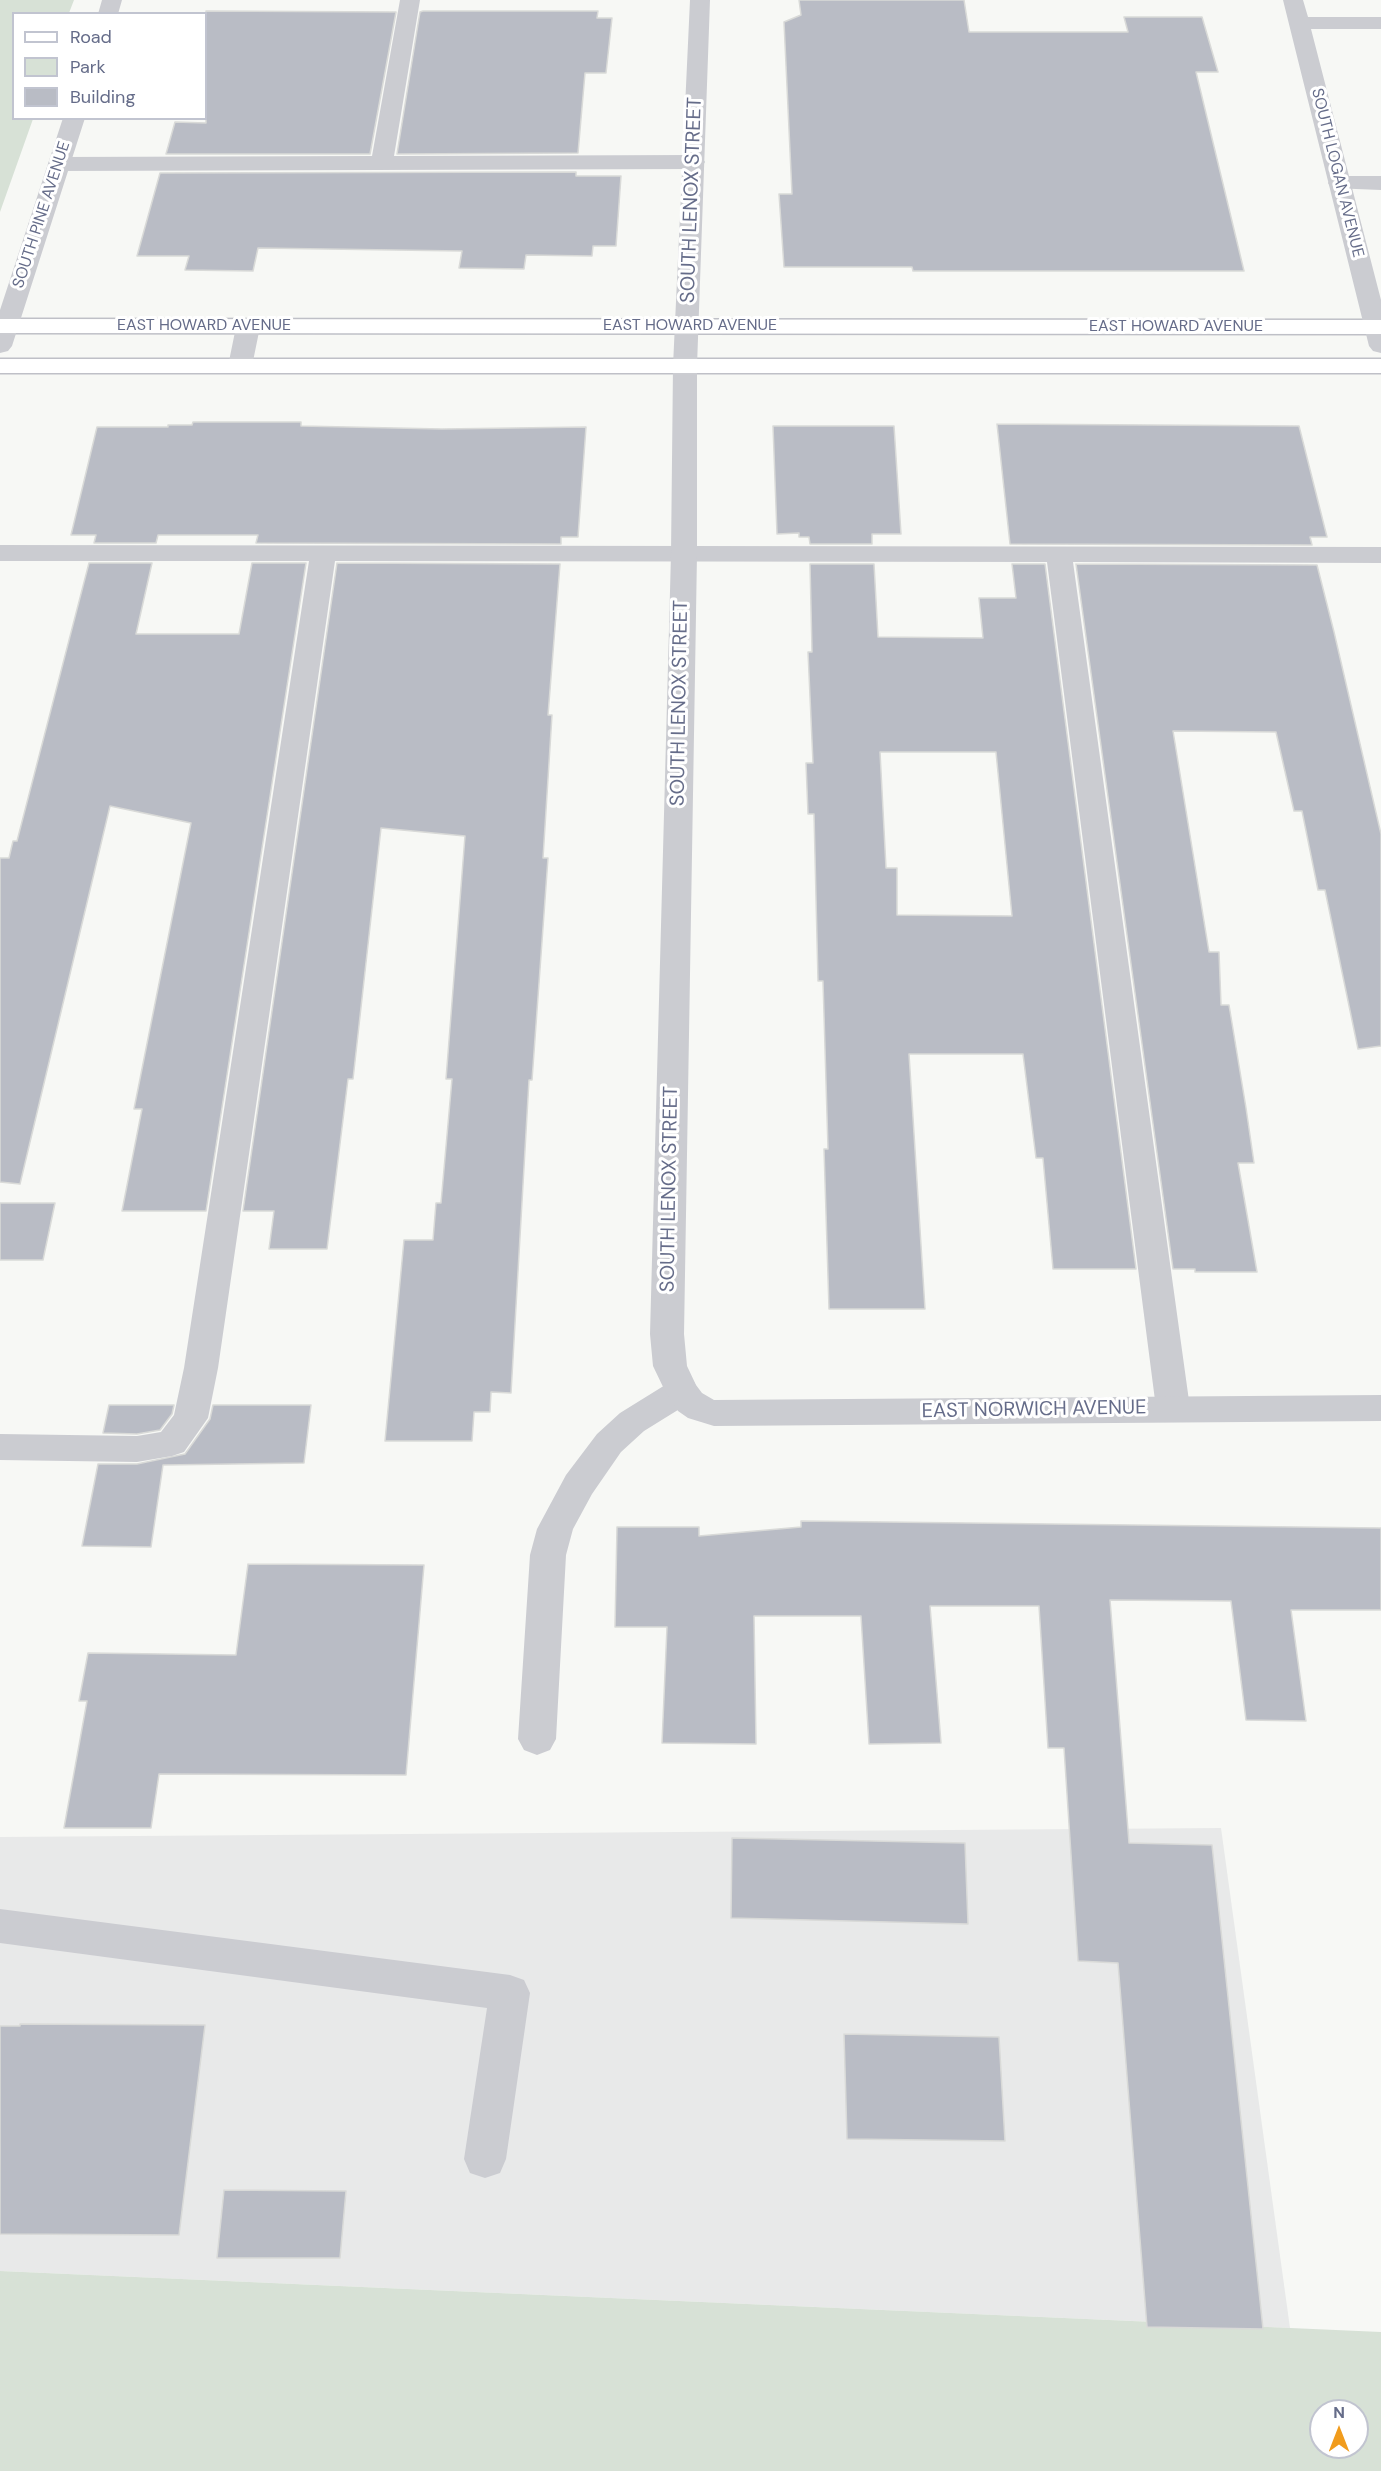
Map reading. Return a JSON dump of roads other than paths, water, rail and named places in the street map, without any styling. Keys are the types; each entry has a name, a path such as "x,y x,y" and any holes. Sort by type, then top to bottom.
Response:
{"main road":[{"name":"EAST HOWARD AVENUE","path":"2,332 248,327 687,326 1379,333"},
{"path":"0,366 1381,366"}],"street":[{"path":"382,163 410,0"},
{"name":"SOUTH LENOX STREET","path":"686,1396 670,1366 666,1334 684,554 685,366 700,0"},
{"name":"SOUTH LOGAN AVENUE","path":"1293,0 1379,333"},
{"path":"1299,23 1381,23"},
{"name":"SOUTH PINE AVENUE","path":"2,332 73,120"},
{"path":"59,164 694,162"},
{"path":"1339,183 1381,183"},
{"path":"240,366 248,327"},
{"path":"0,553 1381,555"},
{"path":"0,1447 137,1449 172,1443 191,1418 201,1368 323,553"},
{"path":"1059,555 1173,1408"},
{"path":"537,1739 548,1555 555,1529 579,1485 609,1443 632,1422 686,1396"},
{"name":"EAST NORWICH AVENUE","path":"686,1396 700,1409 714,1413 1381,1408"},
{"path":"0,1926 510,1993 485,2159"}]}
